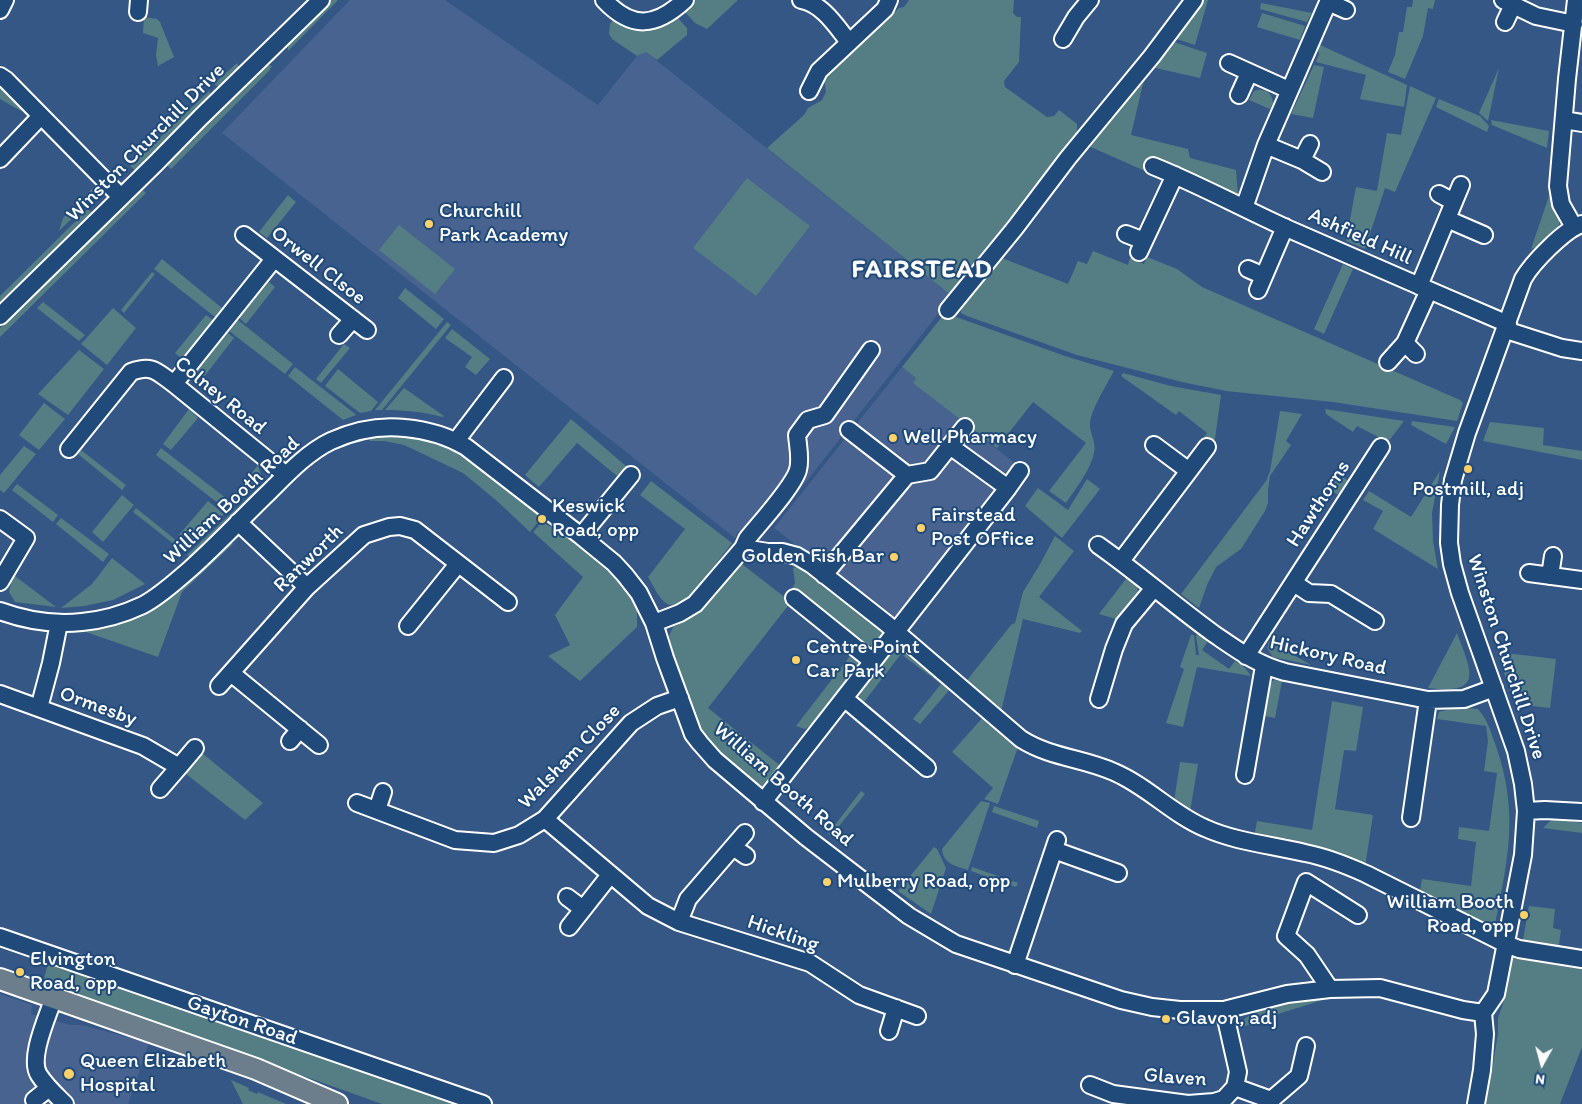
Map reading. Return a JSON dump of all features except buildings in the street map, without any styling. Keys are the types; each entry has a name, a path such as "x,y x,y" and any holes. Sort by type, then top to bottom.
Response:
{"main road":[{"name":"Gayton Road","path":"0,979 256,1069 337,1104"}],"street":[{"path":"0,10 5,0"},
{"name":"Winston Churchill Drive","path":"0,316 321,0"},
{"path":"604,0 615,11 635,22 656,20 674,10 685,0"},
{"path":"801,0 809,1 821,9 849,42"},
{"path":"809,91 819,71 885,9 889,0"},
{"path":"1063,39 1076,17 1090,0"},
{"path":"948,310 1015,228 1068,158 1152,56 1194,0"},
{"path":"1576,0 1558,186 1561,204 1578,226"},
{"path":"1244,208 1266,145 1328,1 1346,10"},
{"path":"1505,22 1508,3 1536,16 1574,24"},
{"path":"1229,63 1289,90"},
{"path":"1239,95 1249,73"},
{"path":"0,76 121,197"},
{"path":"0,159 41,116"},
{"path":"1564,120 1582,123"},
{"path":"1302,160 1310,144"},
{"path":"1266,145 1302,160 1322,172"},
{"name":"Ashfield Hill","path":"1153,166 1507,327 1562,348 1582,351"},
{"path":"1126,234 1142,247 1174,175"},
{"name":"Ashfield Hill","path":"1388,362 1411,348 1424,288 1447,219 1461,185"},
{"path":"1439,194 1454,202"},
{"path":"1447,219 1484,235"},
{"name":"Winston Churchill Drive","path":"1483,1013 1496,994 1523,855 1526,811 1523,784 1516,752 1460,593 1452,564 1449,543 1453,480 1467,433 1523,279 1529,269 1578,226"},
{"name":"Ashfield Hill","path":"1248,269 1261,283 1285,227"},
{"name":"Orwell Clsoe","path":"244,235 367,330"},
{"path":"174,384 274,259"},
{"path":"339,335 353,319"},
{"path":"654,623 680,613 695,604 743,548 747,539 791,483 798,471 797,436 808,420 825,415 871,350"},
{"name":"Colney Road","path":"69,449 131,372 143,367 154,370 174,384 286,475"},
{"path":"456,441 504,378"},
{"name":"William Booth Road","path":"0,611 18,618 59,624 110,617 144,604 177,581 302,460 329,442 355,431 372,428 388,427 428,431 456,441 480,457 581,536 614,563 625,575 639,593 654,623 693,734 715,760 806,837 909,916 956,944 1121,1000 1180,1010 1224,1010 1287,994 1330,989 1380,988 1463,1010 1483,1013"},
{"path":"824,575 907,475 930,471 965,427"},
{"path":"850,430 907,475"},
{"path":"1154,445 1189,471"},
{"path":"950,446 1008,488"},
{"path":"1120,561 1207,447"},
{"name":"Hawthorns","path":"1246,656 1381,447"},
{"path":"763,802 1020,471"},
{"path":"581,536 631,475"},
{"path":"0,518 26,538 0,582"},
{"path":"238,522 307,587"},
{"name":"Ranworth","path":"219,686 307,587 364,535 388,527 400,526 414,530 508,602"},
{"name":"Hickory Road","path":"1098,545 1199,624 1264,666 1285,672 1428,700 1464,699 1494,688"},
{"path":"743,548 782,552 797,556 824,575 1021,739 1031,745 1047,752 1114,772 1205,828 1228,836 1307,853 1343,864 1506,944 1519,949 1582,960"},
{"path":"1550,576 1553,556"},
{"path":"408,626 458,564"},
{"path":"1529,573 1582,580"},
{"path":"1294,583 1309,593 1331,594 1375,621"},
{"path":"1099,699 1114,649 1124,624 1154,588"},
{"path":"794,598 872,661"},
{"path":"39,708 59,624"},
{"path":"1245,775 1264,666"},
{"path":"232,673 295,735 319,745"},
{"name":"Ormesby","path":"0,694 142,746 179,767"},
{"name":"Walsham Close","path":"357,803 455,840 494,843 519,835 545,819 631,723 657,706 680,698"},
{"path":"844,698 927,768"},
{"path":"1411,818 1428,700"},
{"path":"160,789 195,748"},
{"path":"376,810 383,792"},
{"path":"1526,811 1582,812"},
{"name":"Hickling","path":"545,819 648,906 679,922 810,963 859,995 917,1016"},
{"path":"679,922 688,899 740,852 745,833"},
{"path":"1014,964 1056,844 1118,873"},
{"path":"569,927 610,875"},
{"path":"1330,989 1307,955 1286,936 1306,882 1358,915"},
{"path":"567,897 583,909"},
{"name":"Gayton Road","path":"0,937 483,1104"},
{"path":"54,997 37,1049 35,1062 38,1074 65,1104"},
{"path":"889,1031 896,1008"},
{"name":"Glaven","path":"1090,1085 1113,1094 1188,1104 1214,1102 1224,1099 1235,1087 1238,1072 1224,1010"},
{"path":"1476,1104 1482,1070 1485,1034 1483,1013"},
{"path":"1235,1087 1271,1102 1299,1076 1306,1046"},
{"path":"34,1100 49,1088"}],"shaded area":[{"path":"350,0 445,0 598,105 637,56 646,52 952,296 758,543 747,539 738,531 735,538 222,133"},
{"path":"902,367 916,378 914,383 1017,465 895,621 774,528"},
{"name":"Queen Elizabeth Hospital","path":"0,994 32,1005 31,1014 149,1043 128,1104 0,1104"}],"green space":[{"path":"331,0 338,0 288,51 290,40"},
{"path":"696,0 738,0 707,29 695,23 684,11"},
{"path":"909,0 1014,0 1013,13 1017,17 1021,17 1019,62 1004,81 1005,87 1047,117 1054,116 1059,110 1077,124 1077,140 952,296 767,148 804,115 808,108 822,100 826,92 824,78 826,74 899,8 904,7"},
{"path":"1203,0 1208,0 1195,45 1173,38"},
{"path":"1413,0 1435,0 1433,9 1428,8 1423,36 1405,79 1388,72 1395,55 1399,32 1403,32 1407,7 1412,7"},
{"path":"1261,3 1312,13 1307,22 1260,9"},
{"path":"1262,13 1305,26 1300,40 1257,27"},
{"path":"144,17 157,19 160,22 174,57 158,66 156,55 158,38 143,33"},
{"path":"677,17 687,28 687,35 657,60 646,52 637,56 612,39 609,34 610,24 613,20 620,23 655,28"},
{"path":"1171,41 1207,53 1200,78 1151,67"},
{"path":"1318,44 1407,85 1404,107 1360,99 1366,75 1316,62 1319,54"},
{"path":"237,63 240,69 221,88 214,84"},
{"path":"269,65 272,66 269,71 171,169 166,164 255,78 260,69"},
{"path":"1314,65 1324,67 1313,118 1291,114"},
{"path":"1499,68 1488,121 1479,113"},
{"path":"1146,71 1131,135 1188,149 1190,158 1236,170 1238,196 1149,161 1145,171 1084,144"},
{"path":"0,84 24,107 21,111 0,99"},
{"path":"1410,86 1436,98 1395,192 1385,188 1365,249 1346,241 1356,187 1377,191 1387,133 1401,135"},
{"path":"1263,90 1270,94 1273,103 1270,109 1249,100 1254,91"},
{"path":"209,91 212,97 136,171 130,166"},
{"path":"1439,99 1480,116 1489,126 1487,132 1436,107"},
{"path":"1491,120 1549,131 1547,148 1492,125"},
{"path":"747,178 810,226 756,296 693,248"},
{"path":"95,186 96,195 59,231 63,218"},
{"path":"142,189 146,193 0,337 0,328"},
{"path":"1550,193 1556,198 1560,219 1559,225 1539,246 1531,249"},
{"path":"288,195 296,202 267,238 259,232"},
{"path":"88,209 93,214 0,305 0,296"},
{"path":"399,225 455,269 435,294 379,250"},
{"path":"1093,251 1128,265 1130,258 1144,264 1147,257 1177,269 1202,287 1460,400 1463,403 1457,421 1333,402 1226,391 1182,382 1077,355 961,313 962,305 997,256 1068,284 1078,261 1087,264"},
{"path":"162,259 222,308 215,317 154,269"},
{"path":"1343,264 1353,269 1324,334 1314,329"},
{"path":"152,272 155,274 124,313 121,310"},
{"path":"269,282 275,287 246,324 239,318"},
{"path":"405,288 444,319 436,329 398,298"},
{"path":"43,302 85,335 79,341 37,308"},
{"path":"113,308 136,328 107,365 81,344"},
{"path":"945,313 1065,356 1114,371 1091,418 1090,427 1095,449 1092,460 1066,503 1049,491 1086,443 1033,402 997,448 913,383 916,378 902,367"},
{"path":"206,315 213,320 182,359 175,353"},
{"path":"238,320 293,364 285,374 229,331"},
{"path":"447,322 451,325 382,410 375,410"},
{"path":"452,329 490,359 476,375 465,367 472,357 445,338"},
{"path":"228,333 234,338 204,377 197,372 198,369"},
{"path":"344,344 350,348 321,383 316,379"},
{"path":"79,350 104,369 68,415 38,394"},
{"path":"295,367 356,415 343,420 288,376"},
{"path":"338,369 378,402 371,411 360,413 325,386"},
{"path":"1123,373 1171,386 1221,395 1214,446 1203,438 1207,433 1179,411 1176,415 1121,376"},
{"path":"404,388 444,416 400,410 385,410"},
{"path":"44,403 65,419 39,450 19,435"},
{"path":"189,409 198,418 171,450 163,444"},
{"path":"1325,409 1404,421 1388,442 1357,426 1353,432 1326,414"},
{"path":"1280,411 1302,414 1286,441 1291,445 1270,476 1268,503 1265,511 1241,549 1216,567 1199,608 1181,594 1266,481 1270,471"},
{"path":"571,419 626,466 617,476 577,443 539,487 525,475"},
{"path":"1412,421 1455,427 1446,444 1411,425"},
{"path":"1490,422 1544,428 1543,445 1582,451 1582,460 1483,441"},
{"path":"393,434 433,440 458,450 496,478 541,518 530,532 463,473 404,445 384,441 370,441 370,436"},
{"path":"24,446 36,454 4,493 0,490 0,475"},
{"path":"161,448 235,505 228,511 156,455"},
{"path":"81,450 126,485 122,490 78,454"},
{"path":"258,465 261,481 237,502 232,498"},
{"path":"1440,471 1432,513 1433,541 1438,569 1373,529 1383,511 1363,500 1369,491 1411,517"},
{"path":"1336,473 1349,481 1340,496 1327,488"},
{"path":"1087,479 1100,489 1062,538 1025,506 1038,488 1068,510"},
{"path":"651,481 732,543 691,595 675,605 670,605 660,598 648,577 685,529 640,495"},
{"path":"17,484 58,515 53,522 12,490"},
{"path":"260,486 259,491 191,558 187,555"},
{"path":"122,495 134,505 103,542 92,532"},
{"path":"208,501 224,514 191,546 178,536"},
{"path":"136,508 187,549 184,552 133,512"},
{"path":"61,518 109,554 103,562 56,524"},
{"path":"542,522 551,527 553,525 622,583 639,609 637,612 637,627 580,681 548,656 570,645 555,615 583,577 533,532"},
{"path":"1055,536 1074,551 1039,597 1082,631 1080,633 1023,619 1000,716 964,684 1011,625 1015,623 1023,592"},
{"path":"234,543 182,592 158,657 83,631 119,623 146,612 223,547"},
{"path":"112,558 145,584 113,600 84,606 61,608 92,584"},
{"path":"738,561 791,602 708,708 782,767 763,790 707,745 672,652 669,636 674,625 694,613"},
{"path":"798,566 809,568 888,631 877,646 859,644 790,593 795,583 793,568"},
{"path":"1129,575 1137,582 1138,593 1115,630 1113,629 1116,619 1099,614"},
{"path":"15,576 56,607 15,602 9,592"},
{"path":"1199,633 1208,641 1202,650 1229,669 1235,661 1245,668 1251,676 1197,667 1183,727 1166,723 1184,669 1180,667 1191,635 1194,635 1196,655 1199,655 1196,636"},
{"path":"1457,633 1469,669 1469,677 1466,684 1459,688 1428,688"},
{"path":"896,641 951,688 920,724 913,719 941,684 901,654 864,702 860,699 861,686"},
{"path":"1269,641 1311,665 1273,657 1267,648"},
{"path":"853,652 858,659 858,667 817,721 805,729 796,726"},
{"path":"1497,652 1556,659 1550,708 1515,704"},
{"path":"1274,680 1282,681 1275,718 1264,716 1263,726 1260,726 1268,685"},
{"path":"1332,701 1363,707 1356,751 1344,750 1335,809 1373,815 1365,867 1254,837 1257,821 1312,830"},
{"path":"1466,708 1478,709 1487,722 1496,746 1508,795 1509,839 1507,860 1494,930 1419,896 1422,879 1471,886 1476,842 1458,839 1459,827 1489,831 1497,773 1484,771 1488,741 1486,726 1437,719 1439,712"},
{"path":"984,716 1019,744 998,804 984,799 993,788 952,752"},
{"path":"202,753 263,803 245,820 186,774"},
{"path":"1180,762 1198,764 1190,812 1174,801"},
{"path":"861,791 865,794 831,836 828,834"},
{"path":"981,801 990,803 968,870 955,866 948,861 942,849"},
{"path":"994,806 1039,821 1037,828 992,812"},
{"path":"1558,819 1582,823 1582,833 1543,828 1551,820"},
{"path":"934,847 937,849 946,868 931,914 898,891"},
{"path":"972,867 1018,883 1016,887 971,871"},
{"path":"1529,906 1555,909 1553,928 1561,930 1558,951 1522,945"},
{"path":"1513,956 1582,967 1582,1047 1560,1104 1486,1104 1498,1034 1498,1018 1506,995"},
{"path":"48,963 457,1104 382,1104 43,983"},
{"path":"1345,993 1237,1029 1244,1019 1256,1012 1285,1001"},
{"path":"231,1080 257,1094 258,1092 286,1104 243,1104"}],"place":[{"name":"Churchill Park Academy","path":"429,224"},
{"name":"Well Pharmacy","path":"893,438"},
{"name":"Postmill, adj","path":"1468,469"},
{"name":"Keswick Road, opp","path":"542,519"},
{"name":"Fairstead Post OFfice","path":"921,528"},
{"name":"Golden Fish Bar","path":"894,557"},
{"name":"Centre Point Car Park","path":"796,660"},
{"name":"Mulberry Road, opp","path":"827,882"},
{"name":"William Booth Road, opp","path":"1524,915"},
{"name":"Elvington Road, opp","path":"20,972"},
{"name":"Glavon, adj","path":"1166,1019"},
{"name":"Queen Elizabeth Hospital","path":"69,1074"}],"district":[{"name":"FAIRSTEAD","path":"922,270"}]}
